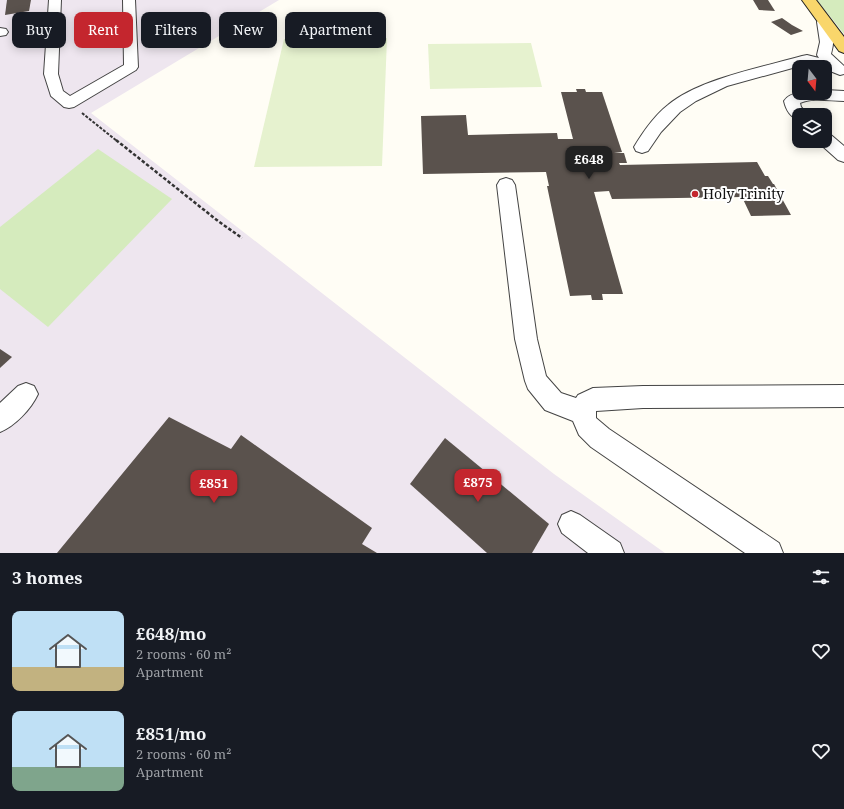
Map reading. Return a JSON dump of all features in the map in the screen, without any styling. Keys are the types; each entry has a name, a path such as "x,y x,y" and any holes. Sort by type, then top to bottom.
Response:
{"main road":[{"path":"809,0 844,48"}],"street":[{"path":"55,0 51,74 56,93 69,103 132,67 129,0"},
{"path":"824,22 827,42 824,55 841,71"},
{"path":"642,147 655,128 674,108 691,97 722,84 807,59 841,71"},
{"path":"794,108 792,101 799,96 844,96"},
{"path":"832,145 844,156"},
{"path":"506,185 526,339 536,381 553,402 584,413"},
{"path":"0,420 26,394"},
{"path":"768,553 600,438 586,426 584,413 586,403 593,400 643,397 844,396"},
{"path":"571,524 610,553"}],"path":[{"path":"69,103 218,221 242,238"}],"shaded area":[{"path":"0,0 279,0 259,12 219,12 219,36 211,41 211,12 141,12 141,48 199,48 91,113 554,474 665,553 0,553"}],"green space":[{"path":"817,0 844,0 844,34"},
{"path":"387,38 382,166 254,167 284,39 285,48 386,48"},
{"path":"531,43 542,87 430,89 428,44"},
{"path":"98,149 172,199 48,327 0,289 0,227"}],"building":[{"path":"7,0 31,0 29,11 12,12 12,14 5,15"},
{"path":"753,0 768,0 775,11 759,10"},
{"path":"782,18 803,31 791,35 771,22"},
{"name":"Holy Trinity","path":"576,89 585,89 586,92 602,92 622,152 614,153 624,153 627,163 619,163 620,165 757,162 765,176 768,176 774,184 791,215 751,216 742,197 612,199 609,191 594,192 623,294 602,294 603,300 592,300 591,295 570,296 547,186 549,186 546,172 423,174 421,116 466,115 468,135 557,133 558,139 573,139 561,92 577,92"},
{"path":"0,349 12,357 0,368"},
{"path":"169,417 231,449 241,435 372,528 362,544 377,553 57,553"},
{"path":"445,438 549,524 532,553 487,553 410,484"}],"place":[{"name":"Holy Trinity","path":"695,194"}]}
